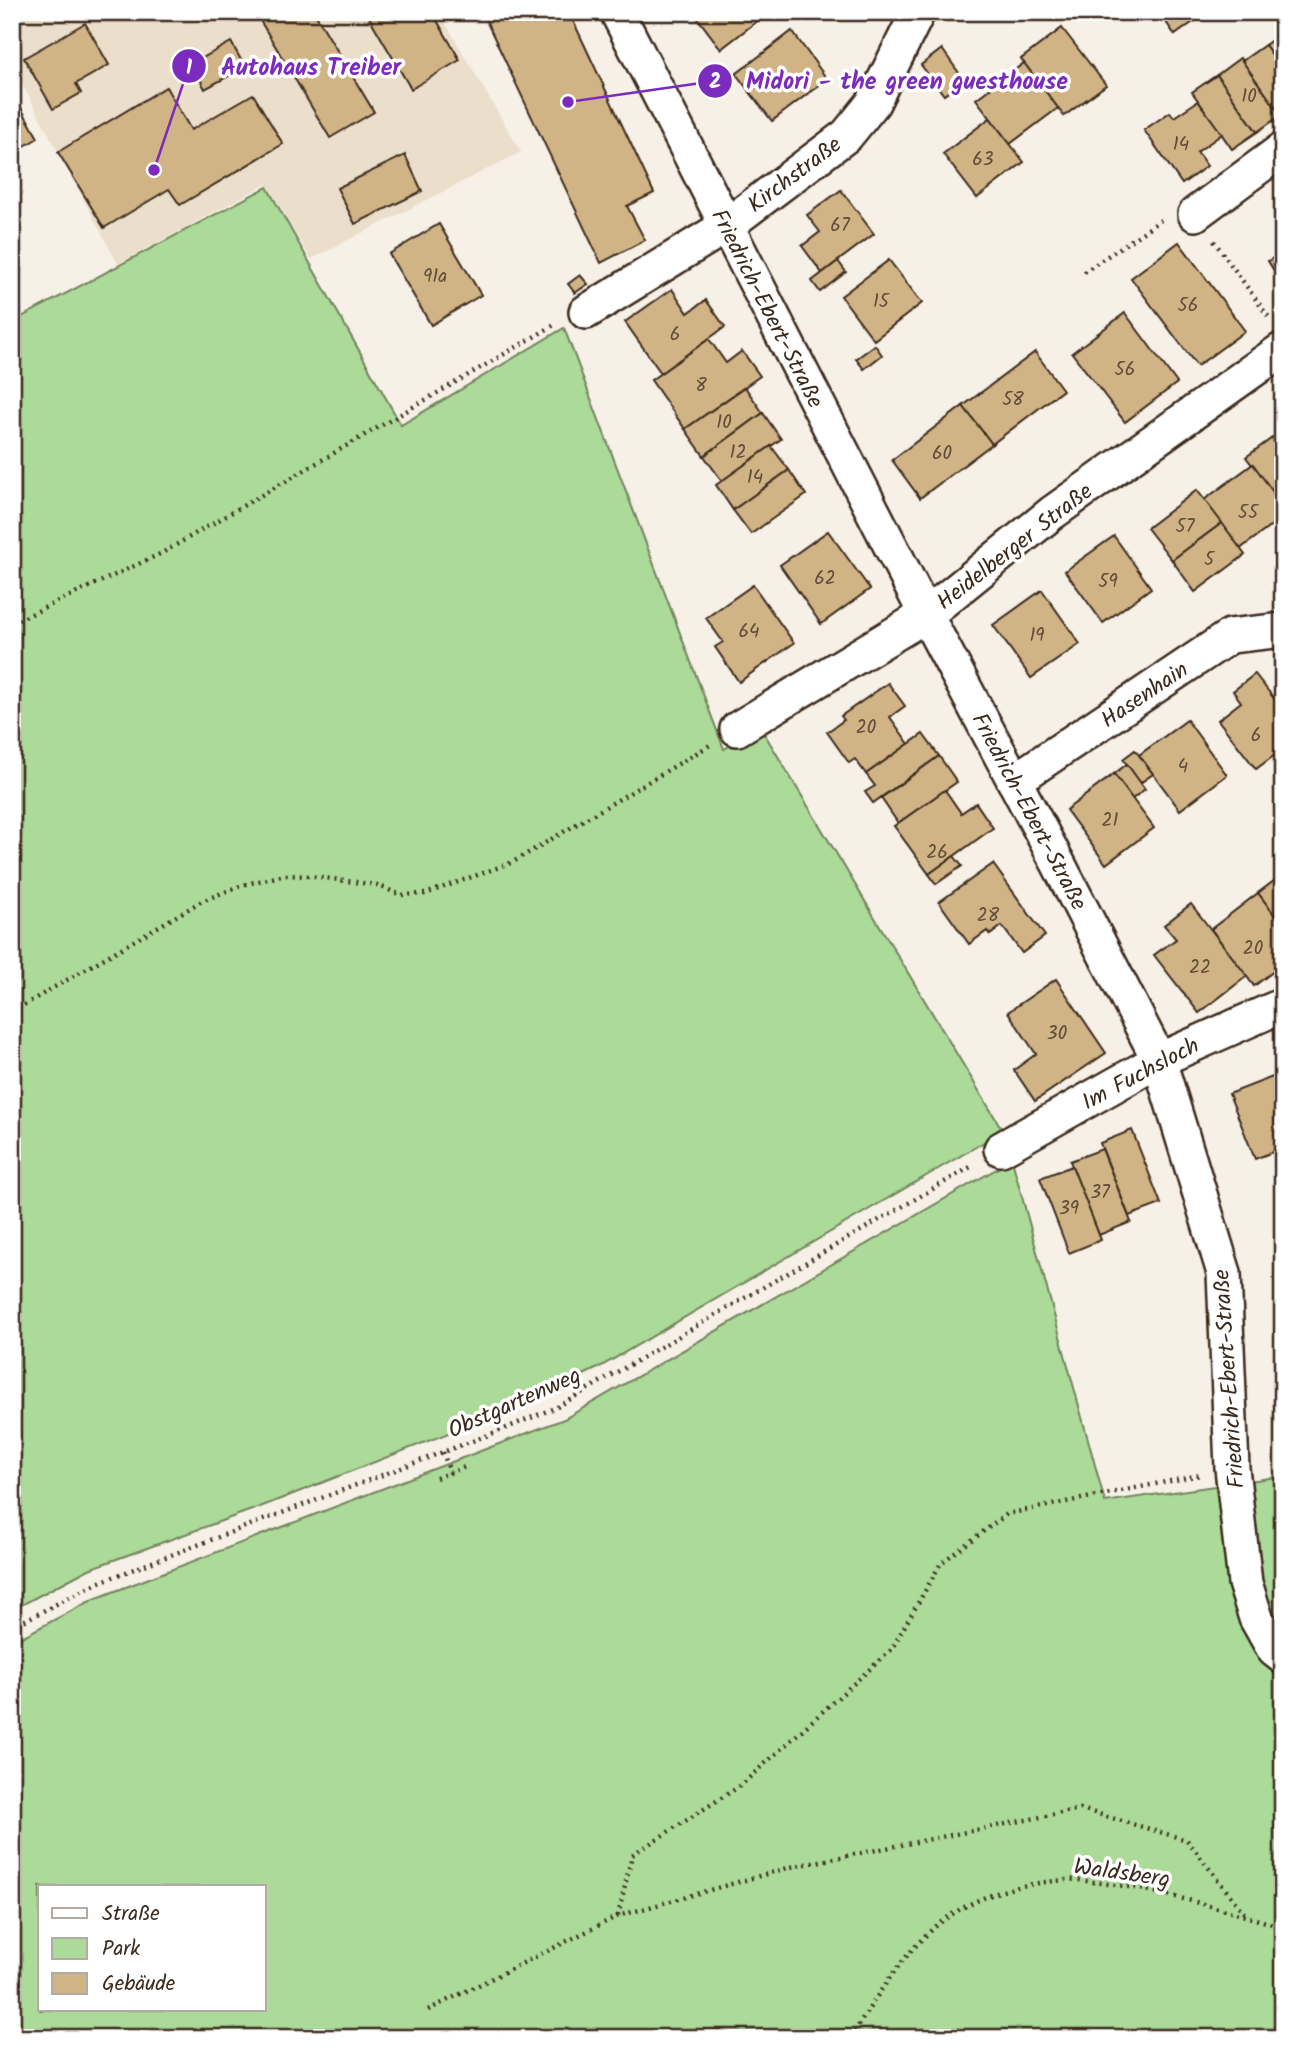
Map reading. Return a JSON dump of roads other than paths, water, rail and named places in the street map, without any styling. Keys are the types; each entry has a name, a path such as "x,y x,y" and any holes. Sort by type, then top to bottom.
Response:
{"street":[{"name":"Friedrich-Ebert-Straße","path":"617,12 1158,1060 1224,1273 1232,1468 1245,1583 1256,1618 1274,1650 1283,1657"},
{"name":"Kirchstraße","path":"586,312 726,226 847,135 873,103 918,12"},
{"path":"1195,214 1283,149"},
{"name":"Heidelberger Straße","path":"737,729 926,615 1052,513 1279,337"},
{"name":"Hasenhain","path":"1014,781 1230,636 1283,630"},
{"name":"Im Fuchsloch","path":"1001,1149 1158,1060 1283,1005"}],"place":[{"name":"Midori - the green guesthouse","path":"568,102"},
{"name":"Autohaus Treiber","path":"154,170"}]}
